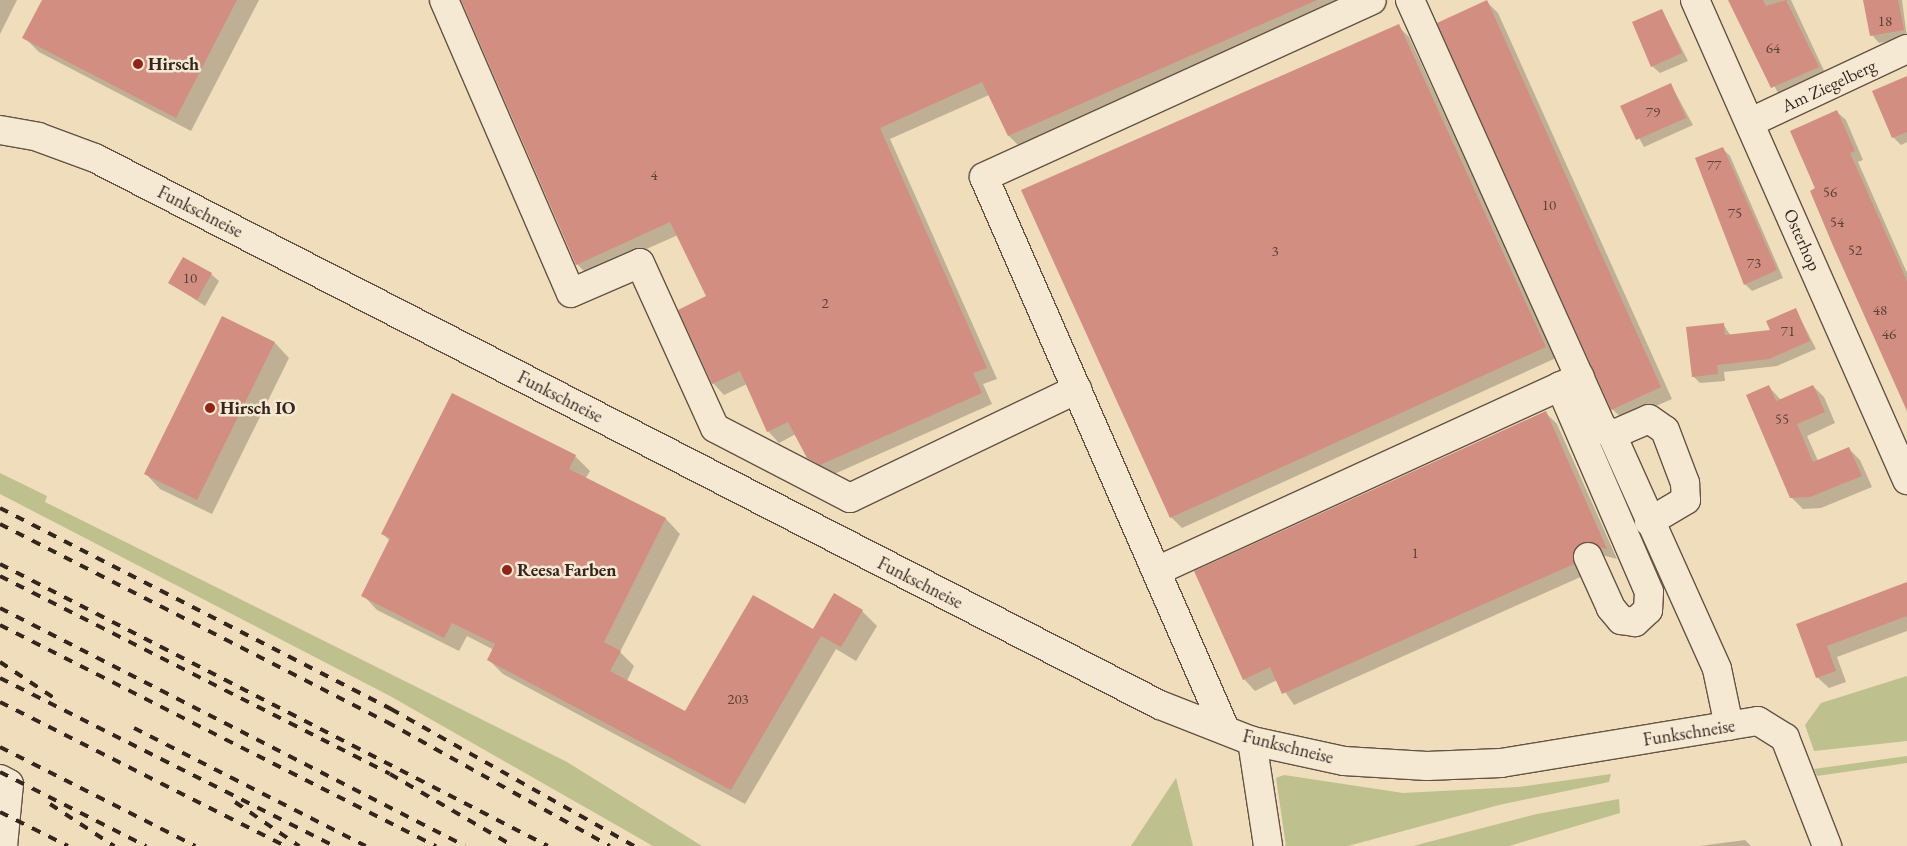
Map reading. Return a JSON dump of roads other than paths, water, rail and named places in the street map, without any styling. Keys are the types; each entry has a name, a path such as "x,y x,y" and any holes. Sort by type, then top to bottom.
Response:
{"street":[{"path":"444,0 571,293 640,263 715,428 850,498 1077,389"},
{"path":"1225,729 1159,570 984,177 1372,0"},
{"path":"1410,0 1570,381 1649,592 1648,610 1635,622 1621,620 1611,608 1588,557"},
{"name":"Osterhop","path":"1695,0 1751,122 1907,480"},
{"name":"Am Ziegelberg","path":"1751,122 1907,49"},
{"name":"Funkschneise","path":"0,130 38,137 95,158 1108,680 1252,741 1344,761 1427,766 1501,763 1758,721 1784,738 1827,846"},
{"path":"1159,570 1570,381"},
{"path":"1570,381 1602,427 1612,435 1649,522 1716,669 1729,726"},
{"path":"1612,435 1650,419 1665,430 1685,483 1686,500 1649,522"},
{"path":"1252,741 1268,846"},
{"path":"0,779 9,784 8,844"}],"railway":[{"path":"0,508 391,709 634,846"},
{"path":"0,524 387,722 610,846"},
{"path":"0,564 548,846"},
{"path":"0,576 390,774 513,846"},
{"path":"0,608 465,846"},
{"path":"0,625 436,846"},
{"path":"0,662 60,702"},
{"path":"0,678 334,846"},
{"path":"0,702 285,846"},
{"path":"134,728 366,846"},
{"path":"0,747 195,846"},
{"path":"0,772 146,846"},
{"path":"235,802 299,846"},
{"path":"50,804 114,846"},
{"path":"0,812 68,846"}],"place":[{"name":"Hirsch","path":"138,64"},
{"name":"Hirsch IO","path":"210,408"},
{"name":"Reesa Farben","path":"507,570"}]}
